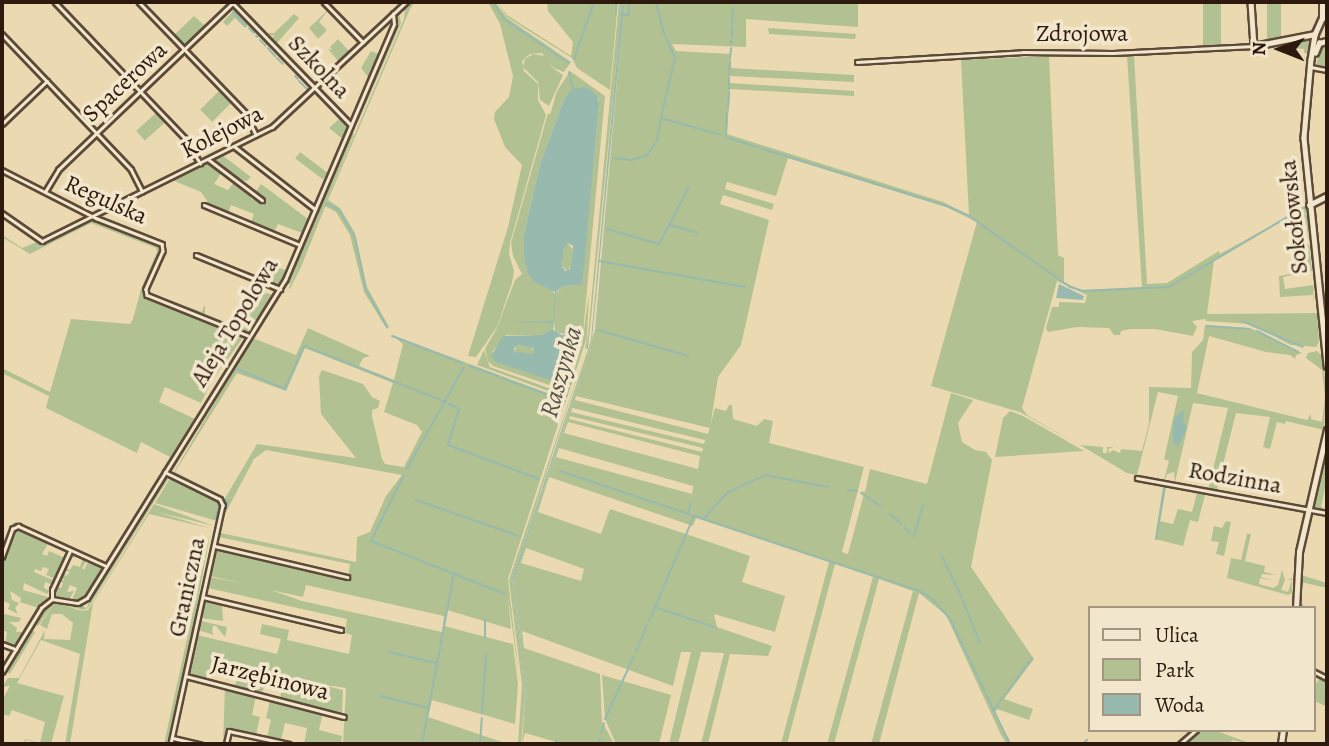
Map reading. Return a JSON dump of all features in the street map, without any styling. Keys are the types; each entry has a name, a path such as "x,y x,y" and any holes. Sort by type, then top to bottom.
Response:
{"street":[{"path":"55,2 189,143 200,163"},
{"path":"139,2 246,113 256,135"},
{"name":"Spacerowa","path":"45,192 58,170 233,2"},
{"name":"Szkolna","path":"233,2 351,125"},
{"path":"324,2 363,42"},
{"name":"Kolejowa","path":"2,213 41,240 256,135 277,124 406,2"},
{"path":"1251,2 1254,46"},
{"name":"Aleja Topolowa","path":"52,599 83,601 248,335 280,289 394,24 393,14"},
{"name":"Sokołowska","path":"1326,18 1316,39 1304,132 1309,205 1327,366"},
{"path":"2,34 132,171 142,191"},
{"name":"Zdrojowa","path":"857,62 1014,53 1113,53 1254,46 1307,36 1316,39"},
{"path":"1316,39 1327,41"},
{"path":"1311,65 1327,70"},
{"path":"2,124 47,81"},
{"path":"233,146 316,209"},
{"path":"208,159 262,200"},
{"name":"Regulska","path":"2,170 92,216 163,246 163,253 146,290 147,295 248,335"},
{"path":"1309,205 1327,196"},
{"path":"204,205 300,244"},
{"path":"99,213 99,219"},
{"path":"196,255 280,289"},
{"path":"1296,606 1297,565 1327,430"},
{"name":"Graniczna","path":"165,472 222,501 215,546 171,744"},
{"name":"Rodzinna","path":"1137,478 1327,513"},
{"path":"3,556 11,530 18,526 107,566"},
{"path":"215,546 347,577"},
{"path":"2,672 43,606 52,599 51,592 70,551"},
{"path":"203,597 341,630"},
{"path":"2,644 16,649"},
{"name":"Jarzębinowa","path":"186,676 344,717"},
{"path":"226,744 228,731 289,744"},
{"path":"1180,744 1194,732"},
{"path":"173,738 200,744"}],"green space":[{"path":"415,2 328,200 340,208 355,233 367,287 389,327 385,326 364,292 350,235 336,212 327,207 289,288 404,19 405,9"},
{"path":"488,2 495,2 507,18 571,62 564,72 554,68 542,53 530,54 522,61 524,71 538,84 538,100 546,115 510,243 509,254 514,271 512,283 497,327 476,357 468,356 508,227 522,165 505,147 494,119 495,112 509,97 513,76 500,24"},
{"path":"497,2 507,15 571,56 573,42 548,11 547,2 618,2 610,90 577,68 572,58 507,17"},
{"path":"619,2 622,2 619,37 588,349 585,348"},
{"path":"624,2 858,2 858,27 746,19 746,47 672,44 676,51 731,54 731,68 854,75 854,82 730,76 730,83 854,91 854,96 730,89 727,134 943,202 969,215 961,60 1049,56 1058,255 1064,258 1064,282 1080,290 1142,287 1127,56 1134,55 1147,284 1167,283 1219,251 1220,254 1307,206 1309,241 1303,209 1214,260 1207,314 1317,313 1319,342 1316,347 1291,345 1251,324 1205,319 1192,321 1197,327 1193,336 1155,329 1130,329 1121,331 1120,335 1114,335 1109,328 1077,327 1048,332 1046,328 1052,307 1059,307 1059,302 1085,303 1087,295 1057,281 1022,408 1027,415 1077,444 1020,412 931,386 977,222 944,206 788,158 776,196 727,182 725,189 774,204 772,210 723,195 720,204 769,220 741,345 718,377 711,425 715,408 726,411 729,405 732,405 733,419 757,426 764,419 773,421 769,443 864,467 842,552 848,554 864,494 861,491 865,492 870,469 927,484 951,393 973,400 958,423 962,442 975,450 986,452 992,460 971,567 1034,659 1004,699 1033,709 1029,720 997,709 994,713 1012,744 1007,744 946,615 919,593 879,744 871,744 913,591 879,579 834,744 827,744 873,577 835,564 787,744 781,744 829,562 696,518 693,526 549,477 538,512 601,534 610,509 689,535 750,556 742,582 785,596 775,632 714,614 717,627 772,646 768,656 730,654 708,744 701,744 724,653 701,652 678,744 669,744 691,652 681,652 673,686 522,631 524,648 600,674 602,721 614,744 563,744 525,733 522,744 526,685 514,580 595,330","holes":["576,396 710,428 708,434 575,400","572,408 705,440 704,444 571,412","570,416 703,448 702,452 569,419","568,422 700,456 698,469 564,433","559,448 693,486 692,494 556,457","526,548 584,569 581,581 521,563"]},
{"path":"1203,2 1221,2 1221,46 1203,46"},
{"path":"1267,2 1281,2 1281,40 1267,40"},
{"path":"236,8 250,22 245,28 235,18 227,26 223,22"},
{"path":"329,9 319,22 327,30 318,39 309,28"},
{"path":"294,14 299,18 277,43 272,38 275,34 271,36 268,33 274,33"},
{"path":"399,14 401,23 358,122 355,123"},
{"path":"194,16 204,25 211,21 183,45 174,35"},
{"path":"394,20 369,78 361,68 371,51 379,54"},
{"path":"768,28 856,34 855,39 769,34"},
{"path":"1306,38 1310,43 1309,54 1304,53 1304,49 1280,47 1280,44"},
{"path":"338,39 349,51 359,42 339,62 328,49 332,50 330,47"},
{"path":"1327,43 1327,69 1316,67 1320,46"},
{"path":"533,54 545,56 553,68 563,75 549,106 540,100 538,82 523,67 525,59"},
{"path":"570,71 605,96 583,333 568,379 558,388 493,366 488,361 485,349 497,328 515,280 522,274 513,256 511,243 548,113 550,115 557,91","holes":["572,89 599,98 599,104 581,285 563,286 555,294 550,288 534,282 527,272 524,234 540,164 565,97","554,321 555,332 573,336 566,373 560,383 492,352 506,335 542,335 551,331"]},
{"path":"220,90 232,102 212,122 200,110"},
{"path":"157,112 166,122 145,140 136,131"},
{"path":"337,116 349,127 344,140 329,128 339,119"},
{"path":"350,131 354,134 306,250 290,284 287,283"},
{"path":"300,152 328,173 323,179 295,158"},
{"path":"222,155 251,177 247,181 233,178 211,160"},
{"path":"208,161 222,172 214,184 228,190 235,181 250,194 251,199 262,202 264,197 255,193 261,184 308,219 302,233 278,224 274,232 268,230 251,222 254,214 231,205 228,213 210,205 201,192 172,180 166,183"},
{"path":"92,220 160,248 142,289 144,298 240,335 242,339 212,381 201,403 165,387 159,402 195,419 107,563 17,525 11,529 2,555 10,526 15,522 106,562 170,457 141,442 137,453 46,408 49,396 2,373 2,368 50,392 71,319 130,324 133,319 141,289 157,252 156,248 91,223 30,254 2,237 22,248"},
{"path":"1301,242 1309,244 1312,271 1283,277 1285,289 1313,285 1313,276 1314,309 1313,295 1280,297 1279,276 1297,273 1294,246"},
{"path":"568,243 573,250 571,266 567,271 562,266 564,246"},
{"path":"264,261 287,271 279,285 258,278"},
{"path":"259,291 273,295 247,332 167,299 202,312 205,304 205,314 232,325 239,305 253,309 251,299 257,301"},
{"path":"589,293 587,337 567,398 477,365 484,350 490,367 554,390 563,389 571,380 582,344"},
{"path":"1205,325 1250,328 1302,353 1296,355 1295,359 1290,355 1266,352 1209,336 1197,393 1307,420 1311,414 1311,419 1322,422 1325,397 1322,370 1306,358 1308,353 1317,351 1322,356 1326,386 1324,430 1286,421 1285,424 1277,422 1270,449 1263,447 1270,417 1236,413 1217,489 1222,492 1208,490 1228,408 1193,403 1175,482 1180,484 1175,483 1174,472 1167,474 1165,481 1160,480 1164,480 1169,461 1164,459 1178,396 1158,392 1137,475 1127,473 1080,445 1103,447 1103,453 1107,453 1107,447 1114,447 1108,449 1109,453 1113,450 1120,453 1121,449 1142,451 1149,423 1149,387 1191,388 1192,352 1203,340"},
{"path":"308,328 370,356 363,358 359,366 394,380 403,344 392,335 566,400 508,579 520,685 508,596 511,629 447,610 444,626 513,644 518,685 515,724 432,700 428,717 508,744 343,744 346,688 318,684 343,690 342,713 280,699 284,674 267,671 263,691 259,693 235,685 238,677 235,674 229,676 226,683 231,663 212,659 208,679 190,673 197,635 277,654 281,639 260,634 262,624 289,630 287,640 349,654 352,635 345,633 347,619 208,588 210,577 245,584 210,576 215,552 219,549 348,578 350,564 219,537 224,500 257,444 356,458 321,414 319,376 322,370 363,384 372,397 380,401 378,408 372,410 372,416 382,459 385,464 404,467 422,432 417,425 384,412 393,383 305,348 286,391 237,373 175,472 222,498 173,474 257,330 253,338 296,355","holes":["266,450 402,475 386,496 370,532 357,537 356,562 221,533 225,514 254,459","306,585 444,616 442,632 302,601 271,590 303,597"]},
{"path":"516,345 531,347 535,353 529,356 515,352"},
{"path":"586,350 513,577 525,685 521,744 518,744 522,685 509,580"},
{"path":"219,388 223,388 171,473 169,466"},
{"path":"1010,411 1084,451 995,457 1003,418"},
{"path":"1327,458 1327,479 1321,507 1325,508 1317,509 1311,505 1317,495 1322,463 1326,464"},
{"path":"164,476 170,476 88,608 83,610 55,602 38,626 34,624 46,605 52,601 87,608 89,602 83,603"},
{"path":"171,477 220,502 217,521 155,503"},
{"path":"1163,486 1177,488 1166,487 1160,521 1173,524 1178,509 1192,512 1197,493 1210,494 1205,495 1198,522 1190,520 1183,546 1155,539"},
{"path":"154,504 214,526 157,512 209,528 149,514 93,603 70,744 65,744 80,654 41,640 17,683 64,696 51,744 41,744 26,740 23,744 25,739 40,743 45,722 12,710 9,716 2,714 2,700 10,686 2,687 8,678 19,678 45,630 44,639 70,640 73,623 62,614 52,614 47,629 40,625 57,603 82,611 88,610"},
{"path":"1226,521 1231,522 1224,556 1216,554 1219,542 1211,541 1214,526 1222,528"},
{"path":"15,528 49,542 42,554 47,556 49,551 65,558 67,556 55,579 46,575 49,569 35,569 34,572 55,581 53,585 45,582 44,588 48,590 52,587 47,594 24,583 23,590 48,597 38,608 20,602 21,598 10,591 12,600 19,603 15,608 18,614 8,609 10,604 3,601 2,603 2,583 5,581 2,582 2,570"},
{"path":"211,529 191,638 167,744 164,744"},
{"path":"1247,534 1251,534 1245,561 1265,566 1264,572 1276,575 1262,574 1261,577 1274,581 1260,578 1259,584 1273,588 1278,585 1282,570 1285,580 1281,590 1288,592 1292,580 1292,593 1288,595 1227,578 1231,558 1241,560"},
{"path":"71,554 74,554 74,558 71,557 67,562 66,568 70,570 73,565 80,567 83,558 87,560 82,568 84,570 89,560 104,566 86,597 79,601 72,600 77,588 70,585 67,592 74,591 69,600 53,596 55,586 61,588 63,583 59,581 56,584 58,580 65,580 59,577 62,571 66,576 70,572 63,569"},
{"path":"1301,568 1301,575 1327,583 1327,588 1301,582 1299,591 1298,569"},
{"path":"205,602 222,606 223,621 201,618"},
{"path":"4,614 21,618 19,622 9,622 17,628 16,632 23,632 15,646 5,644 7,632 2,630"},
{"path":"201,621 227,627 225,637 216,626 213,626 214,635 198,630"},
{"path":"30,629 35,632 10,674 5,671"},
{"path":"1315,674 1327,680 1327,707 1315,701 1315,686 1320,677"},
{"path":"602,675 671,695 659,744 616,744 605,719"},
{"path":"225,687 256,696 252,715 260,717 256,735 226,729 223,744"},
{"path":"270,700 323,712 319,730 342,736 341,744 304,744 307,728 285,723 281,740 267,737 271,720 266,718"},
{"path":"1196,732 1219,732 1252,744 1232,740 1230,744 1188,743"}],"water":[{"path":"622,2 624,6 592,339 514,580 526,685 521,744 525,685 513,577 591,340"},
{"name":"Raszynka","path":"586,87 598,96 599,104 582,285 563,286 556,292 553,330 562,335 573,336 576,342 566,373 558,383 496,362 491,356 503,336 542,335 552,329 551,323 513,322 553,321 555,292 534,282 527,272 524,234 540,164 565,97 572,89","holes":["568,243 573,246 572,258 570,269 565,271 562,266 564,248","518,345 533,348 534,354 515,352 514,348"]},
{"path":"1059,284 1084,296 1083,300 1056,298"},
{"path":"1184,410 1183,421 1187,428 1178,447 1173,441 1174,418"}],"waterway":[{"path":"493,2 504,19 569,63"},
{"path":"574,59 594,2"},
{"path":"616,2 616,13"},
{"path":"622,15 629,15 629,2"},
{"path":"656,2 663,31 675,58 661,117"},
{"path":"732,23 733,8"},
{"path":"233,12 246,26"},
{"path":"732,26 732,37"},
{"path":"249,28 254,33"},
{"path":"260,40 266,46"},
{"path":"268,48 275,56"},
{"path":"730,58 731,48"},
{"path":"277,58 283,64"},
{"path":"729,74 730,62"},
{"path":"569,72 573,89"},
{"path":"295,76 298,79"},
{"path":"729,78 729,89"},
{"path":"299,81 308,90"},
{"path":"728,109 729,93"},
{"path":"726,137 727,113"},
{"path":"614,158 632,160 647,155 657,141 661,118 721,135"},
{"path":"337,163 351,132"},
{"path":"728,138 949,207 969,216 1070,287 1084,291 1169,287 1306,206"},
{"path":"303,244 337,164"},
{"path":"607,229 659,244 689,187"},
{"path":"326,203 339,210 355,238 366,290 387,327"},
{"path":"669,225 698,233"},
{"path":"286,282 302,246"},
{"path":"599,261 745,287"},
{"path":"282,289 285,284"},
{"path":"1242,321 1303,347"},
{"path":"1207,326 1249,329"},
{"name":"Raszynka","path":"598,330 688,356"},
{"path":"1257,331 1298,352"},
{"path":"392,336 462,363"},
{"path":"237,369 285,389 304,346 446,402"},
{"path":"470,366 498,376"},
{"path":"407,469 464,367"},
{"name":"Raszynka","path":"501,378 565,401"},
{"path":"449,404 459,409 448,445 539,479"},
{"path":"560,471 796,550"},
{"path":"176,474 222,497"},
{"path":"404,475 371,541 505,594"},
{"path":"703,519 727,493 765,475 828,487"},
{"path":"174,479 219,502 216,519"},
{"path":"1156,539 1165,486 1177,488"},
{"path":"1181,489 1187,490"},
{"path":"848,490 857,491"},
{"path":"861,493 882,507"},
{"path":"221,522 228,502 225,499"},
{"path":"416,500 519,536"},
{"path":"688,512 691,503"},
{"path":"914,536 923,505"},
{"path":"890,514 901,524"},
{"path":"649,621 694,516"},
{"path":"1305,534 1307,525"},
{"path":"905,528 911,534"},
{"path":"2,570 13,531"},
{"path":"1301,564 1305,538"},
{"path":"799,551 920,591 932,599 950,619 1010,744"},
{"path":"941,554 962,598"},
{"path":"422,744 454,573"},
{"path":"1299,590 1300,576"},
{"path":"1299,595 1300,606"},
{"path":"963,601 980,643"},
{"path":"41,615 49,604"},
{"path":"70,605 83,607"},
{"path":"655,607 717,628"},
{"path":"35,624 40,616"},
{"path":"485,620 485,638"},
{"path":"636,652 647,625"},
{"path":"6,672 31,631"},
{"path":"389,652 436,663"},
{"path":"482,713 486,654"},
{"path":"605,719 634,656"},
{"path":"993,711 1032,658"},
{"path":"380,696 429,708"},
{"path":"480,744 482,718"},
{"path":"601,733 604,723"},
{"path":"1284,744 1285,735"},
{"path":"599,744 600,739"},
{"path":"1083,744 1087,740"}]}
